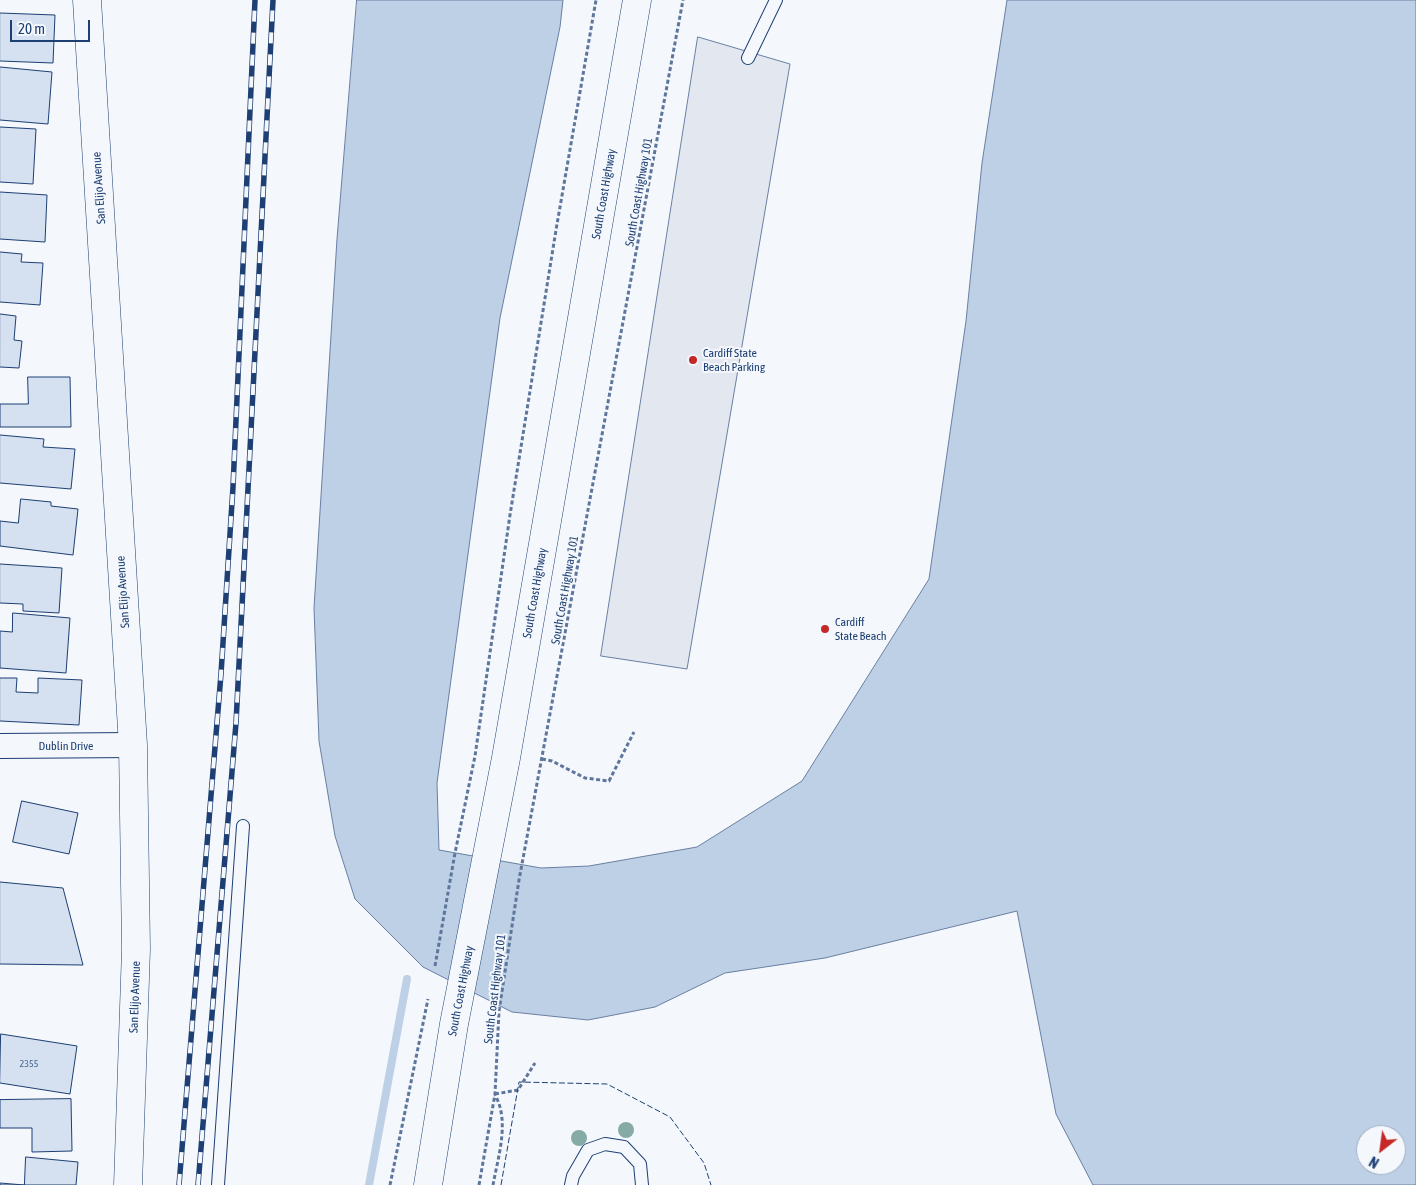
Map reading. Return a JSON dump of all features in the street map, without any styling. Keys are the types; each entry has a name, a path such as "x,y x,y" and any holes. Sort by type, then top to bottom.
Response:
{"main road":[{"name":"San Elijo Avenue","path":"88,0 133,745 136,948 131,1144 128,1185"},
{"name":"South Coast Highway","path":"428,1185 454,1024 506,758 637,0"}],"street":[{"name":"Dublin Drive","path":"0,746 133,745"}],"lane":[{"path":"748,58 776,0"},
{"path":"218,1185 243,826"},
{"path":"571,1185 573,1176 588,1150 605,1144 624,1147 640,1164 642,1185"}],"path":[{"path":"434,969 475,756 510,515 556,230 596,0"},
{"name":"South Coast Highway 101","path":"479,1185 495,1094 499,1011 519,880 683,0"},
{"path":"542,759 552,761 585,778 609,780 634,732"},
{"path":"390,1185 429,997"},
{"path":"493,1185 501,1137 502,1116 501,1105 495,1094 518,1090 535,1063"}],"shaded area":[{"name":"Cardiff State Beach Parking","path":"698,37 790,64 687,669 601,656"}],"water":[{"path":"357,0 563,0 560,27 500,318 437,783 439,850 541,868 589,866 697,847 802,781 929,579 966,321 982,163 1007,0 1416,0 1416,1185 1093,1185 1056,1114 1017,911 825,958 725,973 655,1007 588,1020 512,1012 423,967 355,899 335,836 319,741 314,608 337,239"}],"building":[{"path":"0,13 55,15 53,63 0,61"},
{"path":"0,67 52,72 48,124 0,120"},
{"path":"0,127 36,129 33,184 0,182"},
{"path":"0,192 47,195 45,242 0,239"},
{"path":"0,252 22,254 21,262 43,263 40,305 0,302"},
{"path":"0,314 16,316 14,340 22,341 19,368 0,367"},
{"path":"28,377 70,377 71,427 0,427 0,404 28,404"},
{"path":"0,435 44,439 43,447 75,449 71,489 0,483"},
{"path":"21,499 51,502 51,506 78,509 73,555 0,546 0,521 18,523"},
{"path":"0,564 62,568 59,613 23,611 23,604 0,603"},
{"path":"13,613 70,618 66,673 0,668 0,631 12,632"},
{"path":"0,678 17,678 16,692 38,693 38,678 82,680 79,725 0,721"},
{"path":"22,801 78,813 69,854 13,842"},
{"path":"0,882 63,888 83,965 0,964"},
{"path":"1,1034 77,1046 70,1094 0,1083"},
{"path":"71,1099 72,1151 32,1152 32,1128 0,1128 0,1100"},
{"path":"26,1157 78,1162 76,1185 24,1185"},
{"path":"0,1183 24,1185 0,1185"}],"waterway":[{"path":"369,1185 407,979"}],"railway":[{"path":"179,1185 221,674 233,487 255,0"},
{"path":"198,1185 236,723 273,0"}],"fence":[{"path":"501,1185 519,1082 607,1084 670,1117 704,1163 711,1185"}],"place":[{"name":"Cardiff State Beach Parking","path":"693,360"},
{"name":"Cardiff State Beach","path":"825,629"}]}
